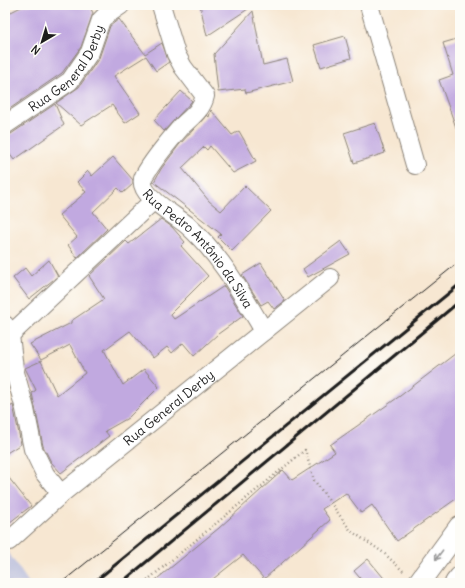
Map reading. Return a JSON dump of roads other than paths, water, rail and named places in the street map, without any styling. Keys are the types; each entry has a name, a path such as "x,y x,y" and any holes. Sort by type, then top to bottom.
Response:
{"highway":[{"path":"411,578 460,527"},
{"path":"456,583 460,578"}],"street":[{"name":"Rua General Derby","path":"5,126 70,81 90,52 101,20 121,5"},
{"name":"Rua Pedro Antônio da Silva","path":"162,5 176,54 183,67 205,96 200,109 181,128 155,159 144,178 142,185 144,190 154,200 204,241 240,291 264,331"},
{"path":"369,5 416,165"},
{"path":"61,494 45,474 32,449 25,409 13,362 7,330 154,200"},
{"name":"Rua General Derby","path":"9,541 61,494 330,278"}],"tram line":[{"path":"61,583 460,261"}],"railway":[{"path":"93,583 460,284"},
{"path":"121,583 460,301"}]}
